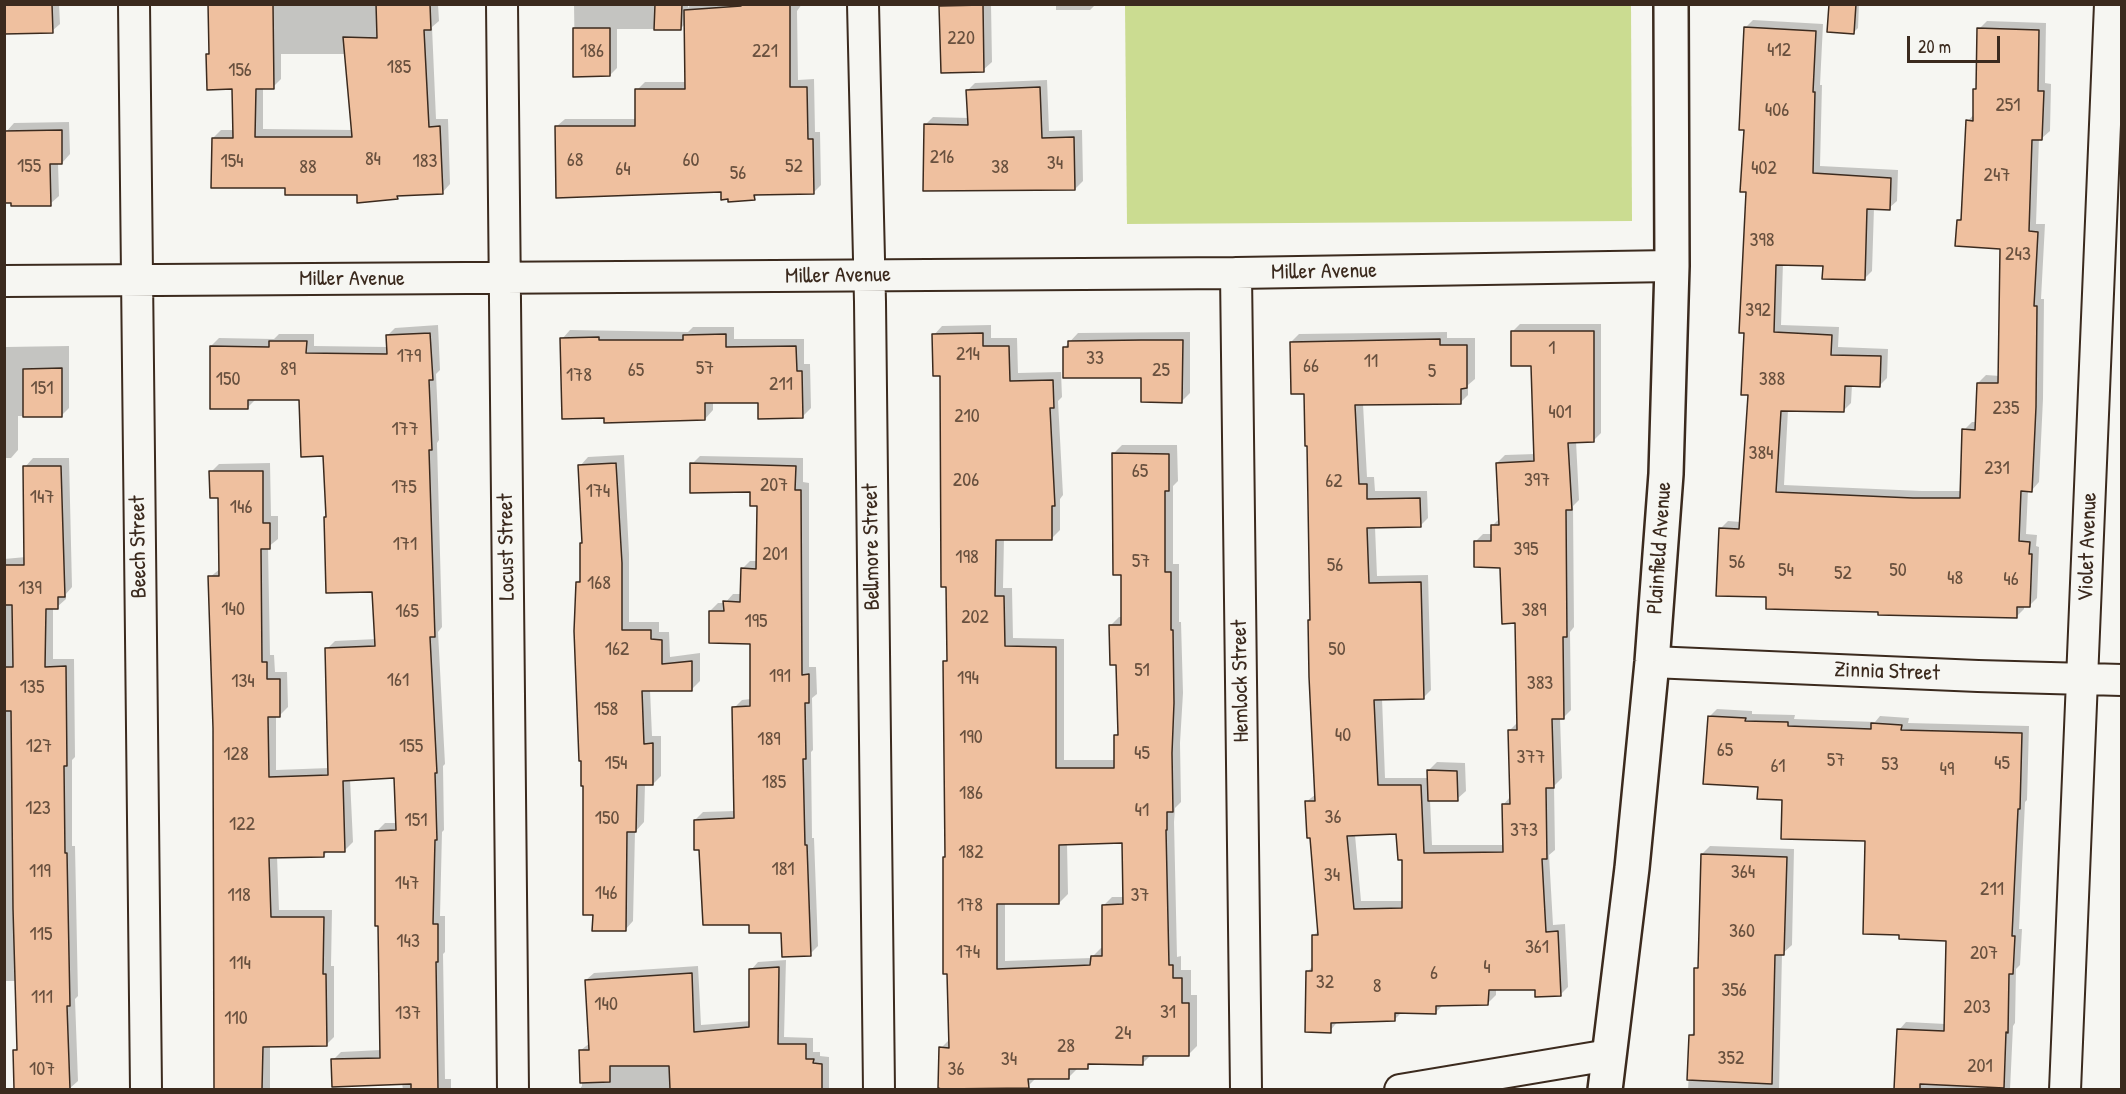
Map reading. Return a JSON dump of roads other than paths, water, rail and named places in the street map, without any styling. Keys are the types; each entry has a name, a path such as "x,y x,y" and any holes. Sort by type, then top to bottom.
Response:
{"main road":[{"name":"Plainfield Avenue","path":"1605,1089 1632,868 1652,662 1666,474 1672,266 1671,4"}],"street":[{"name":"Beech Street","path":"134,4 146,1089"},
{"name":"Locust Street","path":"502,4 513,1089"},
{"name":"Bellmore Street","path":"863,4 869,276 879,1089"},
{"name":"Violet Avenue","path":"2064,1089 2110,4"},
{"name":"Miller Avenue","path":"4,281 1236,273 1672,266"},
{"name":"Hemlock Street","path":"1236,273 1246,1089"},
{"name":"Zinnia Street","path":"1652,662 2121,680"},
{"path":"1400,1089 1609,1055"}]}
